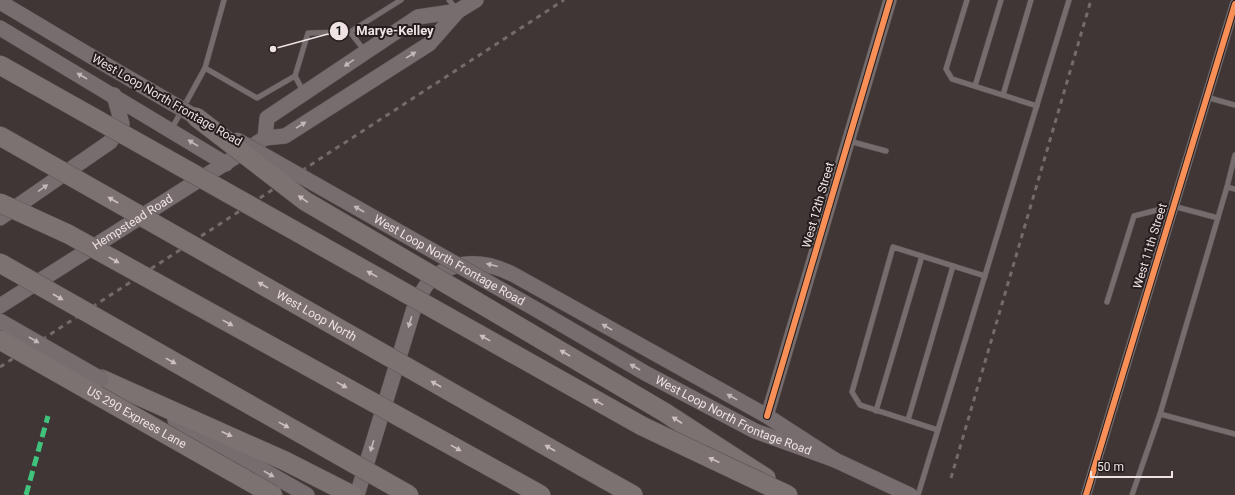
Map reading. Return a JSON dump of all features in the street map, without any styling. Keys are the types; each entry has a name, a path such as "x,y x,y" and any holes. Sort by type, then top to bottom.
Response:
{"highway":[{"path":"0,65 642,426 788,495"},
{"path":"196,117 305,201 664,412 792,495"},
{"name":"West Loop North","path":"0,136 633,495"},
{"path":"0,190 68,234 541,495"},
{"path":"0,203 68,234"},
{"path":"0,263 409,495"},
{"name":"US 290 Express Lane","path":"0,340 273,495"},
{"path":"101,378 278,457 352,495"}],"main road":[{"name":"Hempstead Road","path":"266,138 266,118 418,17 476,0"},
{"name":"West Loop North Frontage Road","path":"0,2 196,117 539,311 645,373 756,432 835,460 910,495"},
{"name":"Hempstead Road","path":"0,306 266,138 285,136 429,44 454,6"},
{"path":"0,28 114,95 226,164"},
{"path":"0,218 110,142 122,124 114,95"},
{"path":"357,495 415,304 428,284 446,269 458,265 475,263 500,267 767,416 835,460"},
{"path":"0,321 307,495"}],"street":[{"name":"West 12th Street","path":"767,416 890,0"},
{"name":"West 11th Street","path":"1086,495 1235,4"}],"lane":[{"path":"171,130 205,68 224,0"},
{"path":"205,68 257,98 295,76 308,33 350,32 401,0"},
{"path":"967,0 946,69 952,79 1037,106"},
{"path":"975,86 1001,0"},
{"path":"1003,95 1031,0"},
{"path":"918,495 1069,0"},
{"path":"350,32 366,52"},
{"path":"295,76 304,94"},
{"path":"1206,97 1235,105"},
{"path":"848,140 886,151"},
{"path":"1132,495 1160,414 1227,187 1235,155"},
{"path":"1227,187 1235,190"},
{"path":"1107,302 1134,216 1173,206 1218,218"},
{"path":"938,430 860,405 852,392 893,247 985,276"},
{"path":"876,411 922,256"},
{"path":"908,420 953,266"},
{"path":"1160,414 1235,434"}],"railway":[{"path":"0,367 564,0"},
{"path":"951,478 1091,0"}],"marked path":[{"path":"26,495 48,416"}],"cycle path":[{"path":"767,416 890,0"},
{"path":"1086,495 1235,4"}],"place":[{"name":"Marye-Kelley","path":"273,49"}]}
